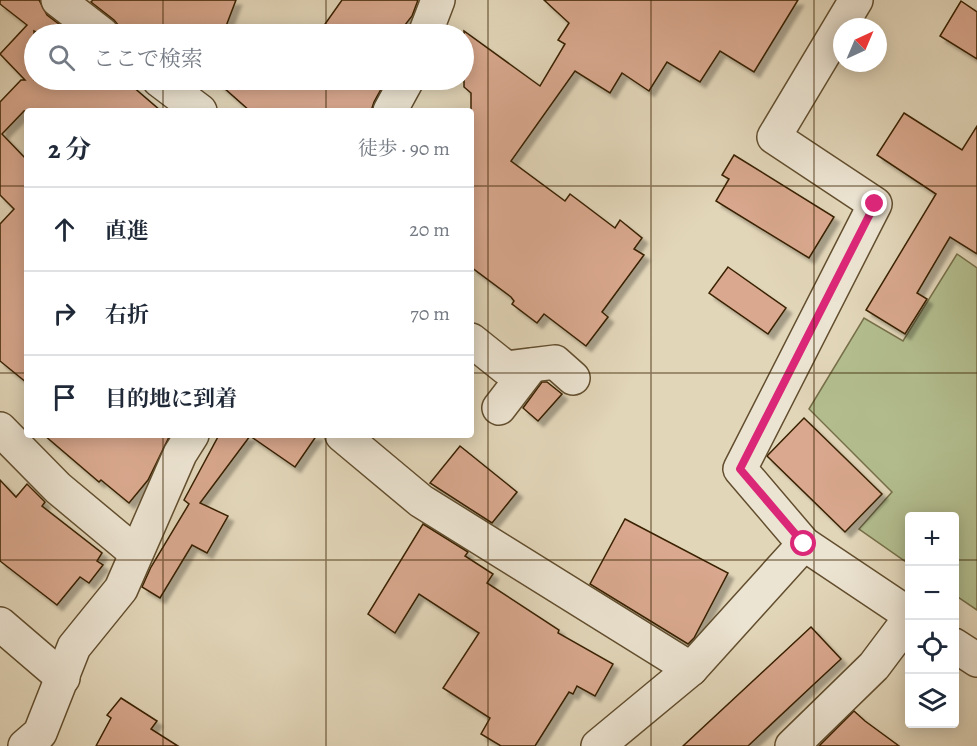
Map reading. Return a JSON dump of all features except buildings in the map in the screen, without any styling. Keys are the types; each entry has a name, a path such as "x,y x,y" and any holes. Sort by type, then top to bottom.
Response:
{"street":[{"path":"58,0 89,24"},
{"path":"429,24 438,0"},
{"path":"856,0 774,137 875,204 740,469 804,544 905,613"},
{"path":"172,90 196,108"},
{"path":"392,108 402,90"},
{"path":"474,342 506,368 555,362 573,378"},
{"path":"499,408 532,365"},
{"path":"0,429 58,488 136,553"},
{"path":"25,746 40,733 74,647 121,589 180,454 190,438"},
{"path":"346,438 421,501 691,669"},
{"path":"598,746 691,669 804,544"},
{"path":"792,746 874,666 906,620"},
{"path":"0,624 63,678"},
{"path":"959,648 977,660"}],"green space":[{"path":"957,254 977,268 977,610 959,598 959,512 905,512 905,561 859,529 892,492 809,409 864,318 903,341"}],"route":[{"path":"804,544 740,469 875,204"}]}
